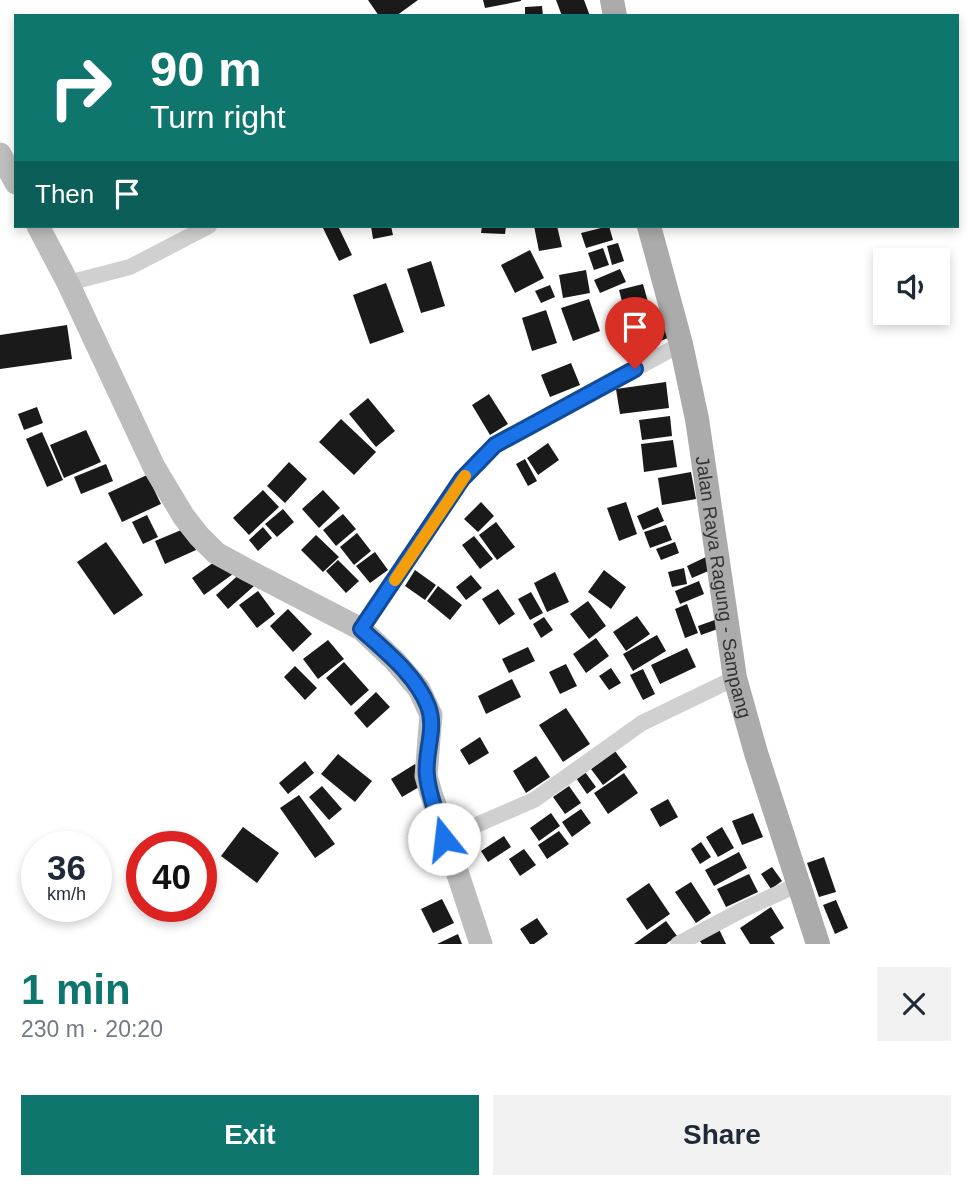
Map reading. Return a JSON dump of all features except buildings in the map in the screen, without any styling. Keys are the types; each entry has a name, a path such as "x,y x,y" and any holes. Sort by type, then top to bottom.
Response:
{"main road":[{"name":"Jalan Raya Ragung - Sampang","path":"650,228 681,344 699,431 735,678 818,944"}],"street":[{"path":"0,153 14,179"},
{"path":"39,228 68,283 154,467 184,517 199,536 216,552 249,571 361,629 395,661 419,689 428,705 432,727 426,776 444,839 481,944"},
{"path":"68,283 130,267 205,228"},
{"path":"361,629 462,479 495,445 681,344"},
{"path":"444,839 534,800 642,723 735,678"},
{"path":"678,944 799,884"}],"slow traffic":[{"path":"395,580 465,476"}],"route":[{"path":"444,839 426,776 432,727 428,705 419,689 395,661 361,629 462,479 495,445 635,369"}]}
